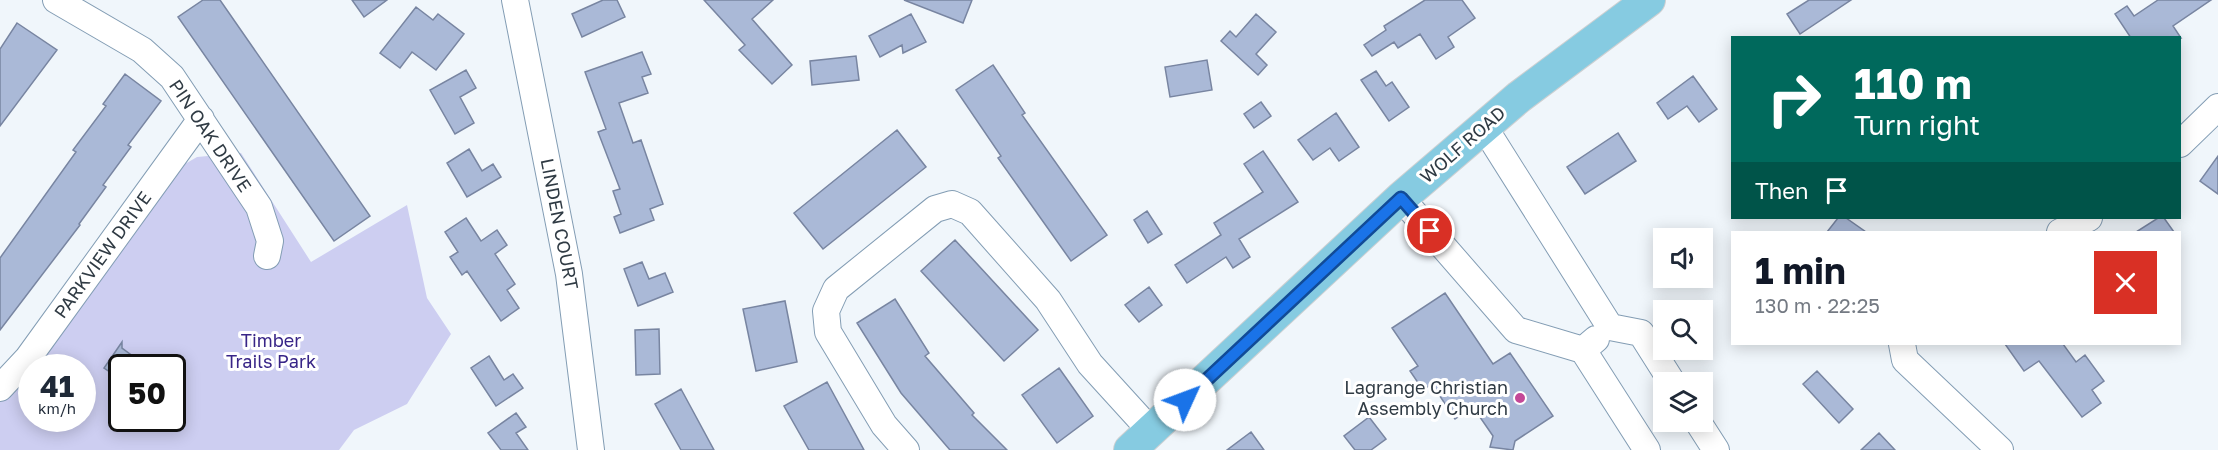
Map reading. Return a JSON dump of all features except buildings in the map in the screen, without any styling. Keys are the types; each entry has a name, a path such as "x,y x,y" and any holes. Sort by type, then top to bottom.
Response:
{"main road":[{"name":"WOLF ROAD","path":"1141,440 1401,198 1484,127 1649,0"}],"street":[{"name":"PIN OAK DRIVE","path":"56,0 142,50 172,77 259,207 270,241 267,256"},
{"name":"LINDEN COURT","path":"515,0 569,274 591,450"},
{"path":"2181,143 2218,107"},
{"name":"PARKVIEW DRIVE","path":"0,388 28,358 201,120"},
{"path":"1484,127 1610,327 1641,333 1666,372"},
{"path":"1401,198 1516,330 1583,350 1647,450"},
{"path":"906,450 884,425 828,332 826,311 836,289 935,209 952,204 970,212 1048,300 1141,440"},
{"path":"2062,231 2087,219"},
{"path":"1583,350 1610,327"},
{"path":"1902,345 1905,360 2000,450"},
{"path":"1704,432 1716,450"}],"green space":[{"name":"Timber Trails Park","path":"241,153 311,262 407,205 427,298 451,334 407,404 354,430 339,450 0,450 0,402 18,386 18,432 96,432 96,354 46,354 185,164 197,157"}],"place":[{"name":"Lagrange Christian Assembly Church","path":"1520,398"}],"route":[{"path":"1185,400 1401,198 1430,231"}]}
